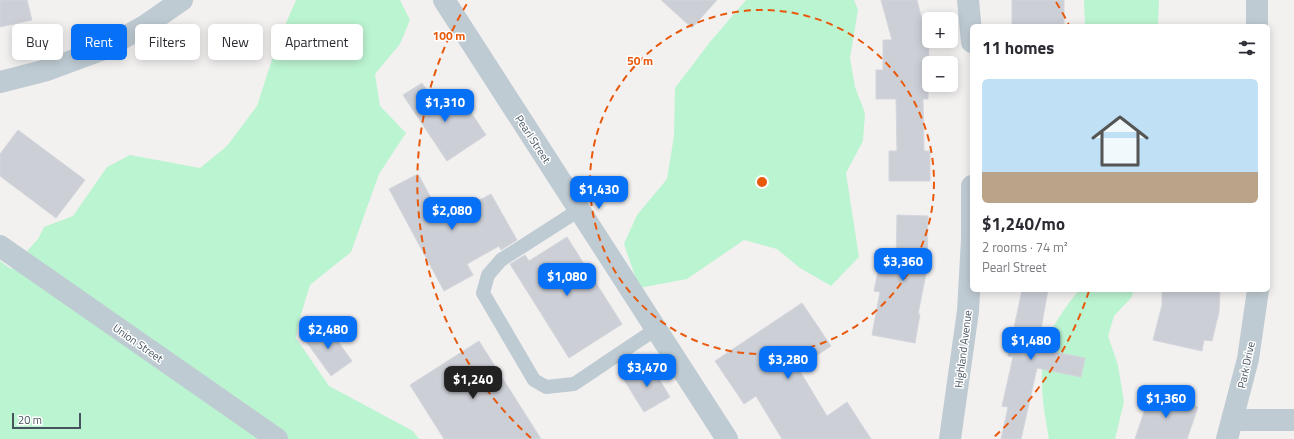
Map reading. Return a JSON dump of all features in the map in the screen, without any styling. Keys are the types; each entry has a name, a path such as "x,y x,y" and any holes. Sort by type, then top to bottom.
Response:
{"street":[{"path":"0,82 47,70 104,48 146,25 182,0"},
{"name":"Pearl Street","path":"444,0 727,439"},
{"path":"968,0 970,24"},
{"path":"1257,0 1257,24"},
{"name":"Union Street","path":"0,246 277,439"},
{"name":"Highland Avenue","path":"950,439 968,311 970,275"},
{"name":"Park Drive","path":"1230,429 1248,359 1258,292"},
{"path":"1230,429 1294,420"}],"lane":[{"path":"579,210 501,260 488,275 483,293 534,380 546,387 574,384 656,329"}],"green space":[{"path":"296,0 400,0 410,20 400,44 375,74 380,106 406,133 379,174 351,252 310,285 299,321 296,338 329,386 413,431 419,439 0,439 0,261 11,269 38,239 44,227 73,216 107,167 130,155 200,168 227,146 257,106 272,60 363,60 363,24 286,24"},
{"path":"746,0 854,0 858,10 850,58 855,87 865,113 863,141 846,173 859,257 831,286 800,268 777,249 744,240 687,279 639,288 624,244 637,215 667,179 674,136 675,88 710,42"},
{"path":"1084,0 1159,0 1158,24 1085,24"},
{"path":"1077,292 1133,292 1131,298 1114,316 1108,336 1118,365 1124,402 1115,439 1049,439 1042,389 1043,364 1050,333"}],"building":[{"path":"0,0 27,0 32,20 0,27"},
{"path":"661,0 717,0 692,28"},
{"path":"881,0 917,0 922,20 922,48 929,48 929,56 922,56 922,92 928,92 928,99 923,99 924,151 930,151 930,181 889,181 889,151 897,151 896,99 876,99 876,70 883,70 883,40 892,40"},
{"path":"1012,0 1064,0 1064,24 1012,24"},
{"path":"422,83 442,113 462,99 486,135 447,161 403,95"},
{"path":"18,130 85,180 56,218 0,176 0,154"},
{"path":"418,174 443,220 491,194 517,240 501,250 499,246 467,264 473,275 444,291 389,189"},
{"path":"897,215 928,216 927,269 918,314 920,314 915,343 872,335 880,292 874,291 880,262 896,265"},
{"path":"567,237 622,324 569,358 510,264 525,255 529,261"},
{"path":"1022,292 1048,292 1041,329 1044,330 1040,349 1085,358 1081,377 1037,368 1021,439 1001,439 1008,407 1002,406 1013,357 1008,356"},
{"path":"1162,292 1220,292 1219,312 1212,341 1204,340 1202,351 1153,340 1162,305"},
{"path":"802,303 831,346 798,368 827,416 847,402 871,439 782,439 756,396 744,404 715,361"},
{"path":"326,325 352,361 331,376 305,340"},
{"path":"479,341 541,439 444,439 410,385"},
{"path":"650,364 670,397 644,412 624,380"},
{"path":"1151,391 1198,407 1187,439 1135,439"}]}
